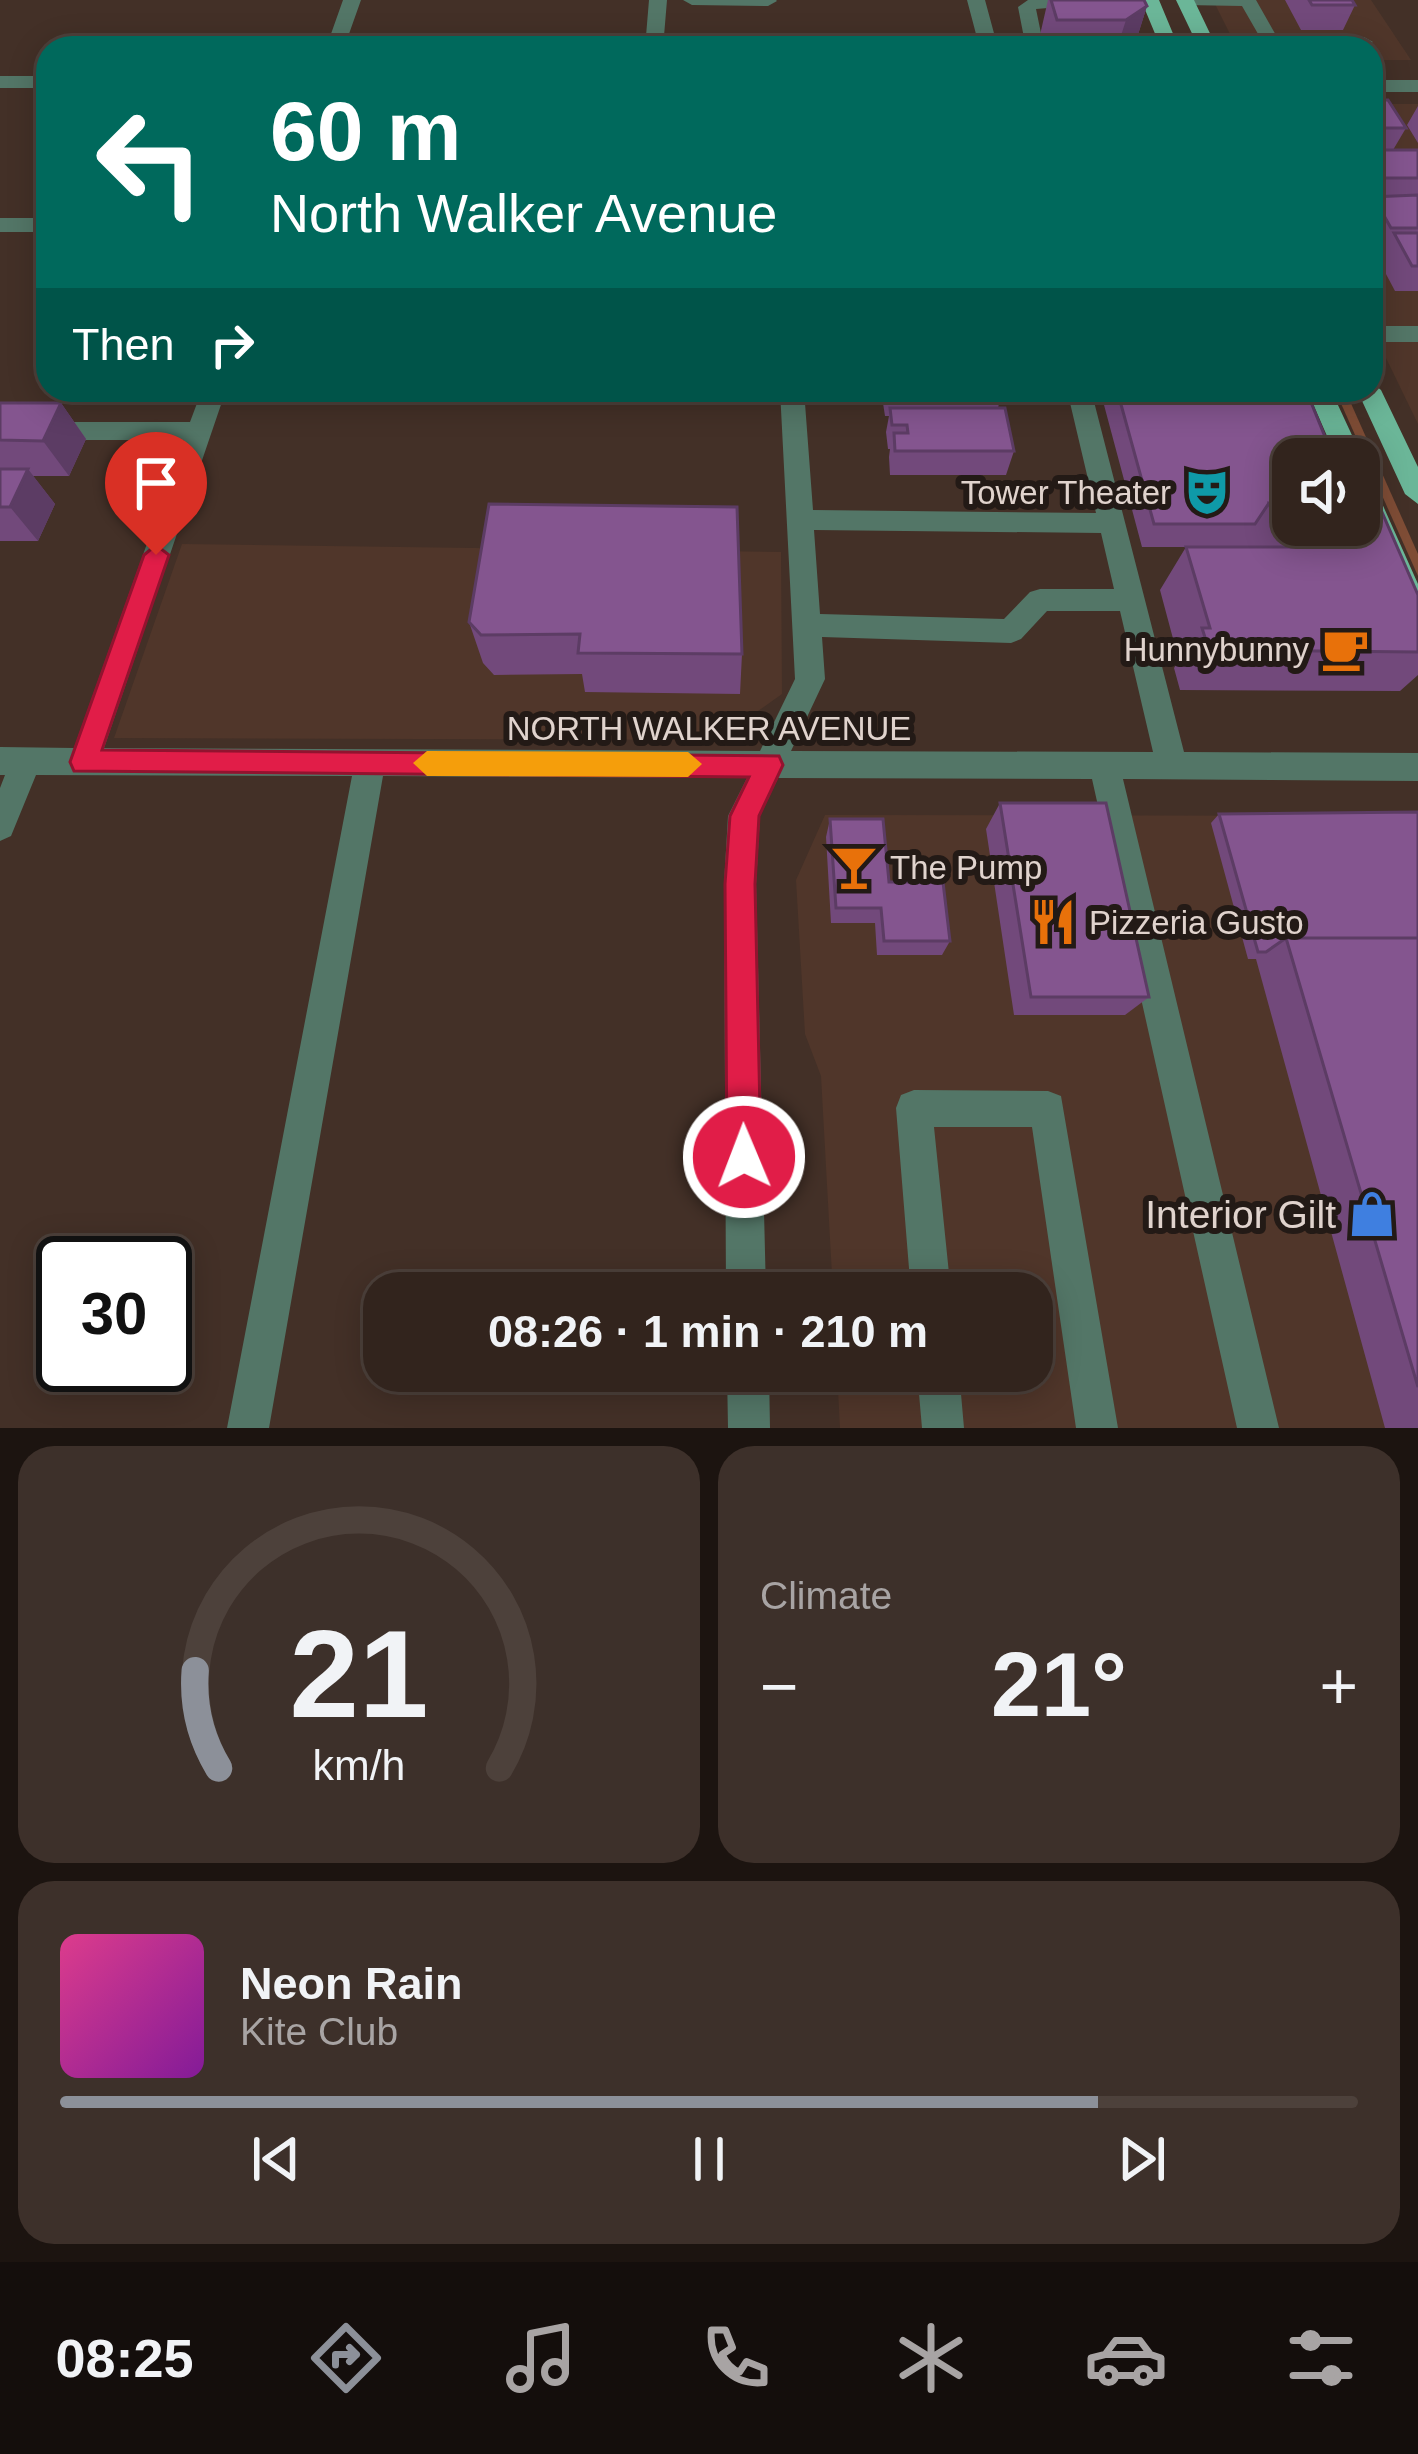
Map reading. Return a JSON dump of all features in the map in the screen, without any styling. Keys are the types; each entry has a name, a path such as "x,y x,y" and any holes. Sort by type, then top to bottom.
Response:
{"main road":[{"path":"1150,0 1165,36"},
{"path":"1185,0 1202,36"},
{"path":"1324,402 1340,438"},
{"path":"1375,402 1418,494"},
{"path":"1380,529 1418,615"}],"street":[{"path":"339,36 352,0"},
{"path":"655,36 658,0"},
{"path":"692,0 768,0 771,36"},
{"path":"976,0 986,36"},
{"path":"1129,1 1150,0"},
{"path":"1185,0 1248,1 1267,36"},
{"path":"1033,36 1027,8 1033,3 1107,1"},
{"path":"1347,15 1360,36"},
{"path":"1383,81 1418,86"},
{"path":"0,82 36,82"},
{"path":"0,224 36,225"},
{"path":"1383,334 1418,334"},
{"path":"84,762 210,402"},
{"path":"746,1272 740,884 744,816 810,679 794,402"},
{"path":"1082,402 1172,766"},
{"path":"0,431 200,431"},
{"path":"800,520 1112,523"},
{"path":"807,625 1011,631 1040,599 1131,599"},
{"path":"0,826 13,762"},
{"name":"NORTH WALKER AVENUE","path":"13,762 1418,767"},
{"path":"248,1428 370,763"},
{"path":"1104,766 1258,1428"},
{"path":"929,1272 914,1108 1048,1109 1097,1428"},
{"path":"748,1392 748,1428"},
{"path":"940,1392 943,1428"}],"shaded area":[{"path":"1213,0 1371,0 1411,60 1383,60 1383,36 1231,36"},
{"path":"1383,104 1418,104 1418,424 1383,352"},
{"path":"1340,402 1350,402 1366,438 1356,438"},
{"path":"1380,469 1418,554 1418,576 1380,491"},
{"path":"182,544 781,552 782,694 758,711 742,740 114,738"},
{"path":"825,815 1418,816 1418,1428 840,1428 838,1392 1053,1392 1053,1272 832,1272 821,1076 805,1034 796,880"}],"building":[{"path":"1051,0 1144,0 1147,6 1126,20 1057,20"},
{"path":"1309,0 1352,0 1355,5 1312,5"},
{"path":"1383,100 1388,100 1406,128 1383,128"},
{"path":"1383,150 1418,150 1418,178 1383,178"},
{"path":"1418,195 1418,228 1391,228 1383,214 1383,196"},
{"path":"1394,233 1418,233 1418,266 1412,266"},
{"name":"Tower Theater","path":"1120,402 1311,402 1325,438 1272,438 1272,503 1255,524 1154,524"},
{"path":"0,403 61,403 43,441 0,440"},
{"path":"890,408 1005,408 1014,451 895,451 894,433 908,433 907,425 892,425"},
{"path":"0,469 28,469 10,507 0,507"},
{"path":"489,504 737,507 742,654 578,653 580,634 481,635 469,622"},
{"path":"1380,508 1418,595 1418,652 1209,650 1202,628 1210,628 1186,547 1380,546"},
{"name":"Pizzeria Gusto","path":"1000,803 1106,803 1149,997 1031,997"},
{"path":"1418,812 1418,938 1286,938 1258,952 1219,814"},
{"name":"The Pump","path":"830,819 883,819 889,882 943,882 950,941 884,941 881,908 836,908"},
{"path":"1286,938 1418,938 1418,1387"}],"slow traffic":[{"path":"427,763 688,764"}],"place":[{"name":"Tower Theater","path":"1207,492"},
{"name":"Hunnybunny","path":"1345,649"},
{"name":"The Pump","path":"854,867"},
{"name":"Pizzeria Gusto","path":"1053,922"},
{"name":"Interior Gilt","path":"1372,1214"}],"route":[{"path":"156,555 84,762 769,765 744,816 740,884 744,1157"}]}
